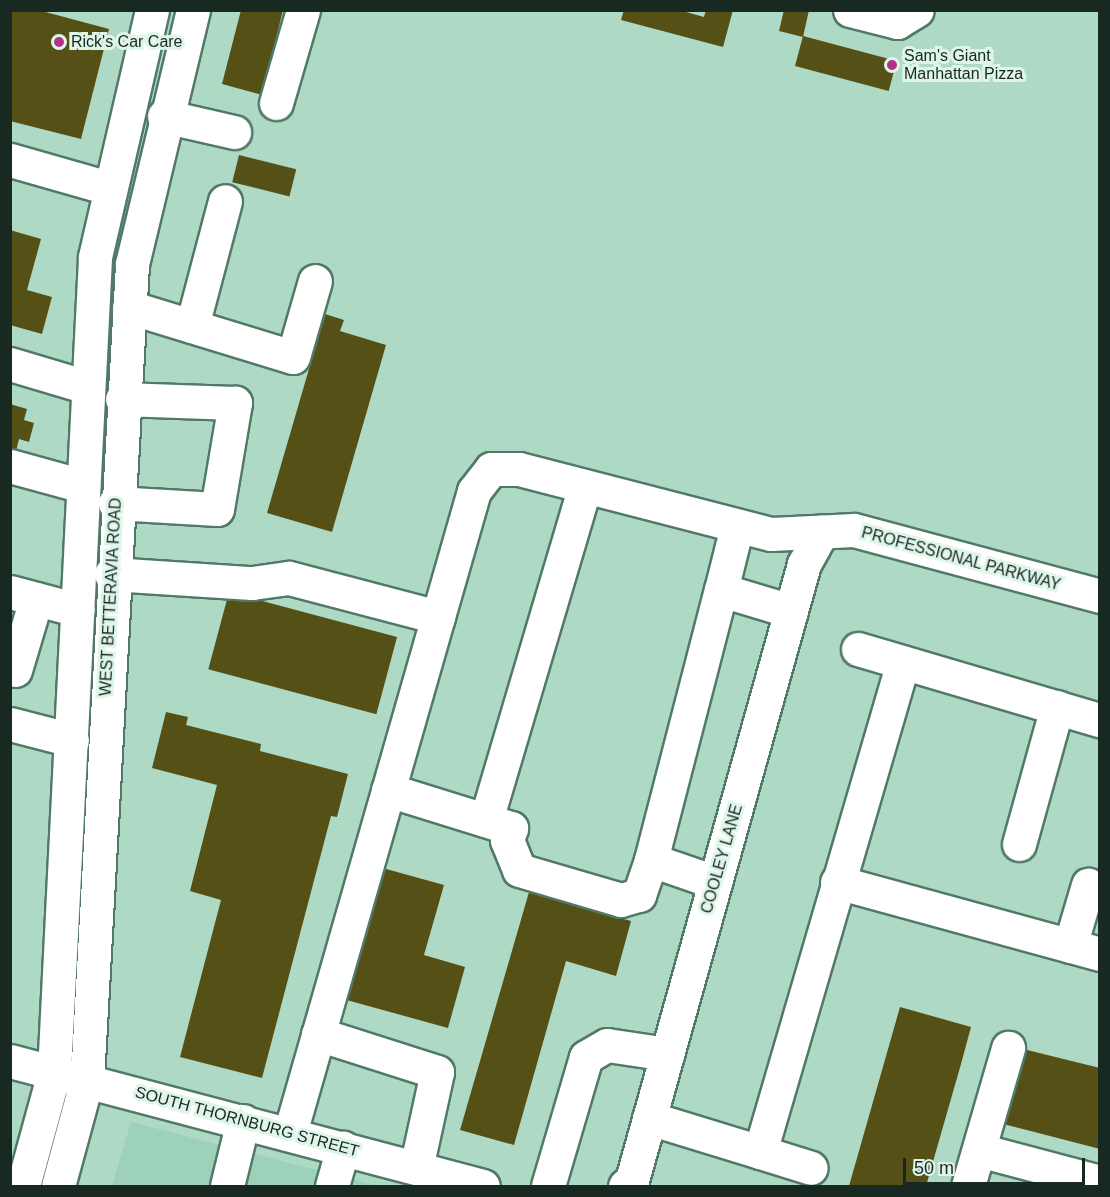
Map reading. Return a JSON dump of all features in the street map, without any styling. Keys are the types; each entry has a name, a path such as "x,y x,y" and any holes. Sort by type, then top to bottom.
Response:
{"street":[{"name":"WEST BETTERAVIA ROAD","path":"23,1186 54,1072 78,610 84,386 94,257 108,188 152,10"},
{"name":"WEST BETTERAVIA ROAD","path":"58,1186 87,1079 115,503 129,307 137,233 164,116 194,10"},
{"path":"276,103 303,10"},
{"path":"850,10 897,22 917,10"},
{"path":"164,116 234,132"},
{"path":"10,160 108,188"},
{"path":"192,326 225,201"},
{"path":"129,307 293,357 315,281"},
{"path":"10,364 84,386"},
{"path":"115,503 217,509 235,403 122,399"},
{"path":"10,466 82,486"},
{"name":"PROFESSIONAL PARKWAY","path":"290,1133 474,491 491,470 519,469 771,534 854,530 1100,596"},
{"path":"585,486 499,824 519,870 621,900 639,895 651,860 737,525"},
{"name":"COOLEY LANE","path":"625,1186 649,1118 804,564 822,532"},
{"path":"111,574 252,583 289,578 438,617"},
{"path":"721,590 791,611"},
{"path":"15,670 23,595 78,610"},
{"path":"858,649 1100,720"},
{"path":"760,1152 903,662"},
{"path":"1019,844 1057,707"},
{"path":"10,724 72,740"},
{"path":"388,790 499,824"},
{"path":"651,860 715,882"},
{"path":"837,882 1085,950 1088,885"},
{"path":"318,1034 437,1072 416,1168"},
{"path":"548,1186 585,1057 607,1045 667,1054"},
{"path":"968,1186 1008,1048"},
{"name":"SOUTH THORNBURG STREET","path":"10,1061 87,1079 483,1186"},
{"path":"649,1118 811,1168"},
{"path":"227,1186 243,1121"},
{"path":"332,1186 343,1148"},
{"path":"979,1150 1100,1182"}],"shaded area":[{"path":"131,1122 379,1186 112,1186"}],"building":[{"path":"10,10 38,10 109,29 81,139 10,121"},
{"path":"241,10 283,10 262,95 222,84"},
{"path":"624,10 679,10 704,17 706,10 733,10 723,47 621,20"},
{"path":"784,10 809,10 803,37 779,31"},
{"path":"803,36 897,61 889,91 795,66"},
{"path":"239,155 296,169 289,196 232,182"},
{"path":"10,230 41,239 27,290 52,297 42,334 10,325"},
{"path":"325,314 344,320 340,331 386,345 332,532 267,513"},
{"path":"10,404 27,409 24,420 34,423 29,442 19,439 16,451 10,450"},
{"path":"229,592 397,637 376,714 208,669"},
{"path":"166,712 188,717 186,725 261,744 260,751 348,774 337,817 331,816 262,1078 180,1057 221,900 190,891 217,785 152,768"},
{"path":"379,867 444,885 424,955 465,967 448,1028 343,999"},
{"path":"529,892 631,921 616,976 566,961 514,1145 460,1130"},
{"path":"900,1007 971,1027 961,1064 926,1186 849,1186"},
{"path":"1023,1049 1100,1068 1100,1149 1003,1124"}],"place":[{"name":"Rick's Car Care","path":"59,42"},
{"name":"Sam's Giant Manhattan Pizza","path":"892,65"}]}
